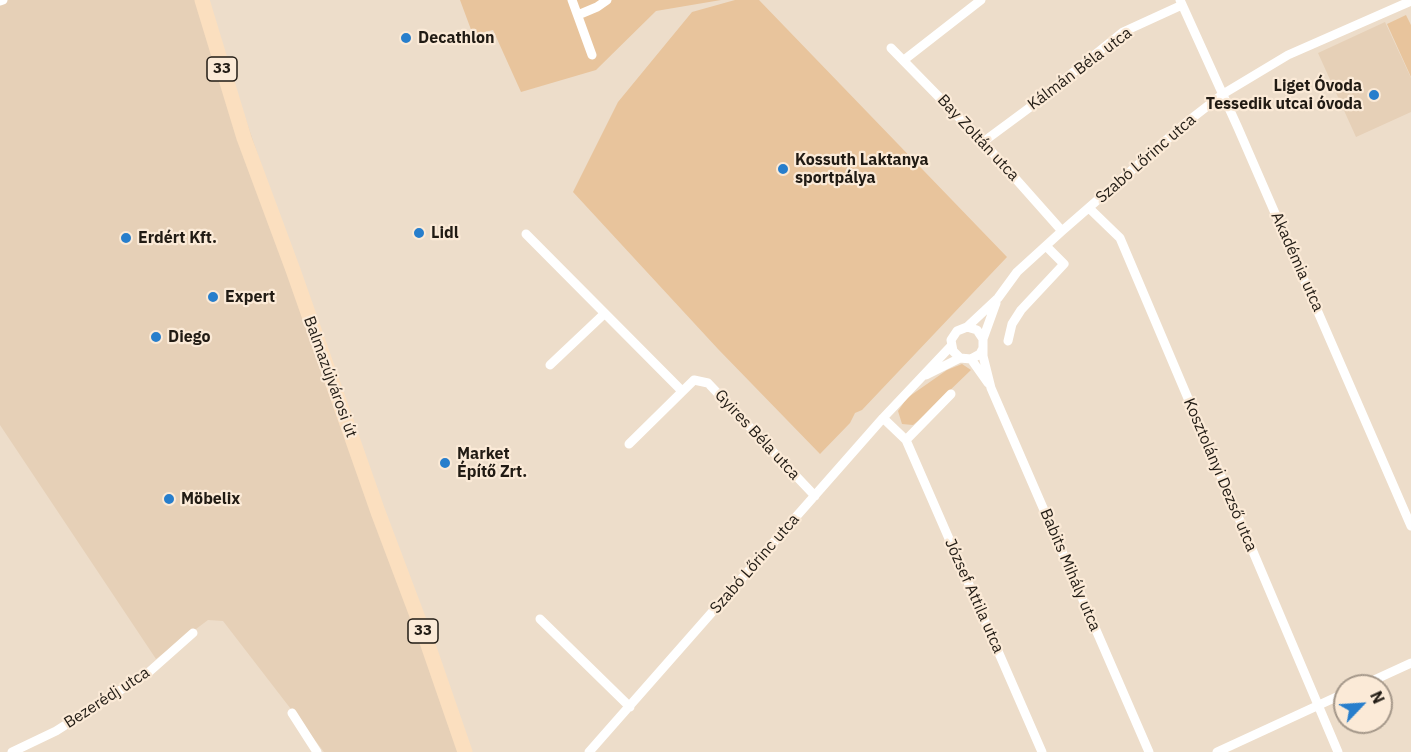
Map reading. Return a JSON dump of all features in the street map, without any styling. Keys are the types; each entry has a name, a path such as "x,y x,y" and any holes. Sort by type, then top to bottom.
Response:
{"main road":[{"name":"Balmazújvárosi út","path":"202,0 244,138 465,752"}],"street":[{"path":"572,0 591,55"},
{"path":"578,15 607,0"},
{"path":"904,60 981,0"},
{"name":"Szabó Lőrinc utca","path":"967,327 998,298 1017,272 1062,231 1187,122 1223,94 1288,55 1411,1"},
{"name":"Akadémia utca","path":"1181,3 1223,94 1411,526"},
{"name":"Kálmán Béla utca","path":"983,142 1123,32 1181,3"},
{"name":"Bay Zoltán utca","path":"891,48 983,142 1062,231"},
{"name":"Kosztolányi Dezső utca","path":"1089,208 1120,238 1338,752"},
{"path":"526,234 682,391"},
{"path":"1008,341 1012,324 1021,310 1064,264 1046,246"},
{"name":"Szabó Lőrinc utca","path":"983,339 998,298"},
{"path":"550,365 603,314"},
{"path":"962,328 977,330 983,339 980,354 965,359 956,355 951,346 953,335 962,328"},
{"name":"Szabó Lőrinc utca","path":"589,752 884,417 951,346"},
{"name":"Babits Mihály utca","path":"982,350 991,388 1149,752"},
{"name":"Szabó Lőrinc utca","path":"922,378 965,359"},
{"name":"Babits Mihály utca","path":"965,359 991,388"},
{"name":"Gyires Béla utca","path":"629,444 694,380 708,383 815,496"},
{"path":"884,417 906,440 951,394"},
{"name":"József Attila utca","path":"906,440 1042,752"},
{"path":"540,619 630,706"},
{"name":"Bezerédj utca","path":"12,752 56,730 149,672 194,633"},
{"path":"1387,674 1411,663"},
{"path":"1217,752 1333,698"},
{"path":"292,713 317,752"}],"shaded area":[{"path":"0,0 205,0 276,208 470,752 324,752 223,621 208,620 156,659 0,425"},
{"path":"460,0 721,0 656,11 596,70 521,92 493,30 473,35"},
{"path":"735,0 759,0 1007,257 862,410 855,413 850,423 820,454 718,349 573,192 618,102 692,12"},
{"path":"1406,15 1411,25 1411,77 1387,24"},
{"name":"Liget Óvoda Tessedik utcai óvoda","path":"1385,22 1411,78 1411,112 1356,137 1318,53"},
{"path":"962,364 971,370 913,425 902,424 898,411 907,398 947,370"}],"place":[{"name":"Decathlon","path":"406,38"},
{"name":"Liget Óvoda Tessedik utcai óvoda","path":"1374,95"},
{"name":"Kossuth Laktanya sportpálya","path":"783,169"},
{"name":"Lidl","path":"419,233"},
{"name":"Erdért Kft.","path":"126,238"},
{"name":"Expert","path":"213,297"},
{"name":"Diego","path":"156,337"},
{"name":"Market Építő Zrt.","path":"445,463"},
{"name":"Möbelix","path":"169,499"}]}
